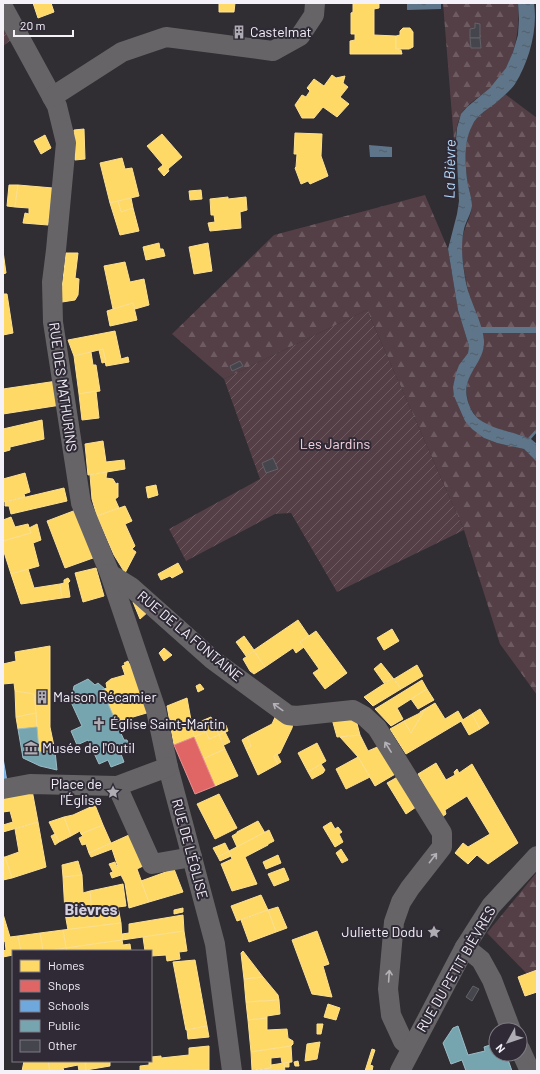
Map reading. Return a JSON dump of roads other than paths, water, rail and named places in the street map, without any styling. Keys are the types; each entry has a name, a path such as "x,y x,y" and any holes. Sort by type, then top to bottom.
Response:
{"street":[{"path":"52,97 122,52 166,37 273,51 300,36 314,15 315,3"},
{"name":"RUE DES MATHURINS","path":"3,7 57,106 66,143 52,282 53,322 81,503 110,574 156,710 168,767"},
{"name":"RUE DE LA FONTAINE","path":"110,574 131,587 213,660 288,715 296,716 353,710 364,716 377,728 442,833 442,846 401,902 394,922 388,989 391,1015 403,1041 412,1048"},
{"path":"3,789 30,784 117,786 168,767"},
{"name":"RUE DE L'ÉGLISE","path":"168,767 215,944 232,1071"},
{"path":"117,786 152,864 192,857"},
{"name":"RUE DU PETIT BIÈVRES","path":"400,1071 465,947 491,906 537,856"},
{"path":"465,947 481,960 492,980 508,1022"}],"water":[{"path":"407,3 441,3 441,9 407,10"},
{"path":"518,3 534,3 535,24 528,55 520,75 509,91 480,115 474,122 469,132 466,145 466,172 472,206 464,229 462,256 466,283 481,327 484,341 480,358 468,381 466,389 467,399 472,411 476,417 489,425 528,438 537,428 537,432 531,439 537,444 537,462 524,449 497,443 484,438 472,429 465,421 454,396 453,387 459,365 468,353 469,346 458,310 448,249 459,201 456,140 457,128 461,114 467,107 490,88 506,68 518,35"},
{"path":"369,145 392,147 392,157 370,157"}],"waterway":[{"name":"La Bièvre","path":"475,330 537,330"}],"place":[{"name":"Castelmat","path":"239,32"},
{"name":"Maison Récamier","path":"42,697"},
{"name":"Église Saint-Martin","path":"99,724"},
{"name":"Musée de l'Outil","path":"31,748"},
{"name":"Place de l'Église","path":"113,792"},
{"name":"Juliette Dodu","path":"434,932"}],"district":[{"name":"Bièvres","path":"91,909"}],"park label":[{"name":"Les Jardins","path":"335,444"}]}
